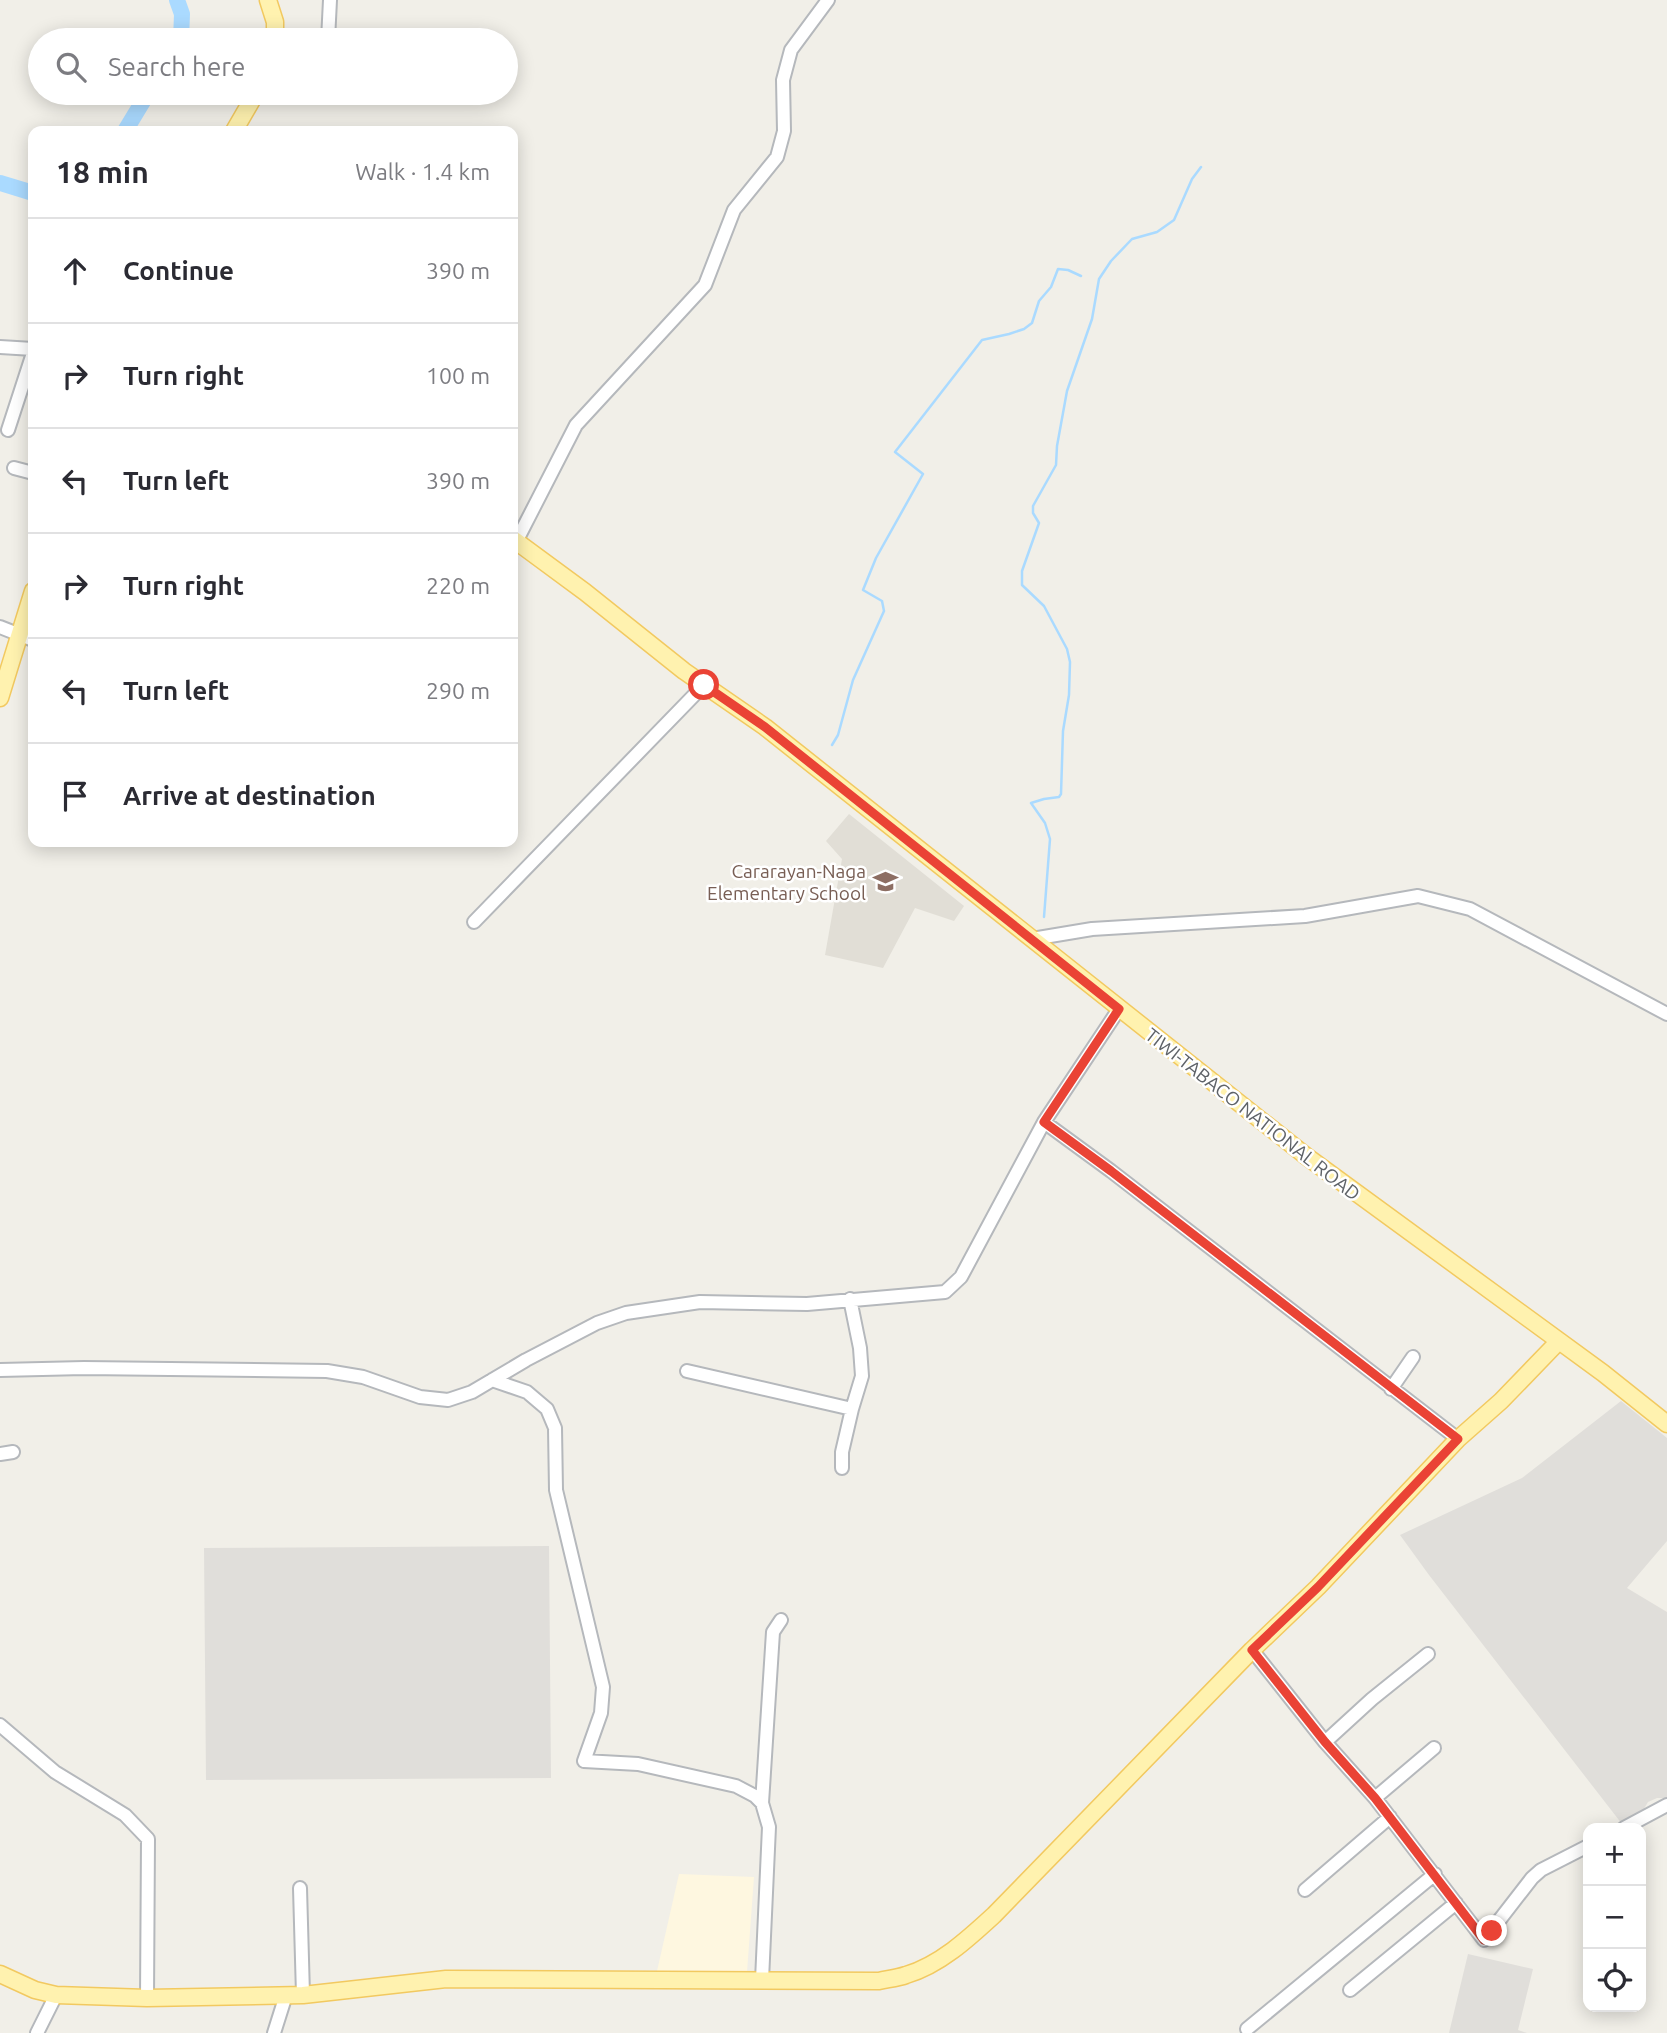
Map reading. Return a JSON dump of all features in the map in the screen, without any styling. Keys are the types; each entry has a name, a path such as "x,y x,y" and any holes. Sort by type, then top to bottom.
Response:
{"main road":[{"path":"268,0 275,28"},
{"path":"237,126 249,105"},
{"name":"TIWI-TABACO NATIONAL ROAD","path":"518,542 704,685 765,727 1316,1164 1559,1341 1667,1424"},
{"path":"0,698 27,637"},
{"path":"0,1974 35,1990 56,1995 147,1997 294,1995 446,1979 879,1981 908,1975 939,1959 968,1939 994,1915 1252,1650 1318,1587 1458,1439 1501,1401 1559,1341"}],"street":[{"path":"328,28 330,0"},
{"path":"518,534 576,425 705,285 734,211 777,157 784,131 783,80 791,50 828,0"},
{"path":"0,348 28,351"},
{"path":"8,430 28,367"},
{"path":"14,468 28,472"},
{"path":"0,627 27,637"},
{"path":"474,922 704,685"},
{"path":"1032,939 1092,929 1305,916 1418,896 1470,909 1667,1014"},
{"path":"0,1370 98,1368 327,1371 363,1377 420,1397 448,1400 472,1392 526,1360 597,1324 626,1313 700,1302 807,1304 945,1292 961,1278 1044,1122 1119,1009"},
{"path":"1044,1122 1121,1178 1458,1439"},
{"path":"842,1468 842,1452 862,1376 860,1348 850,1299"},
{"path":"1391,1389 1413,1357"},
{"path":"687,1371 852,1409"},
{"path":"492,1380 527,1392 547,1409 555,1428 556,1490 603,1687 601,1713 584,1761 638,1764 736,1786 762,1802"},
{"path":"762,1980 769,1827 762,1802 773,1632 780,1620"},
{"path":"1252,1650 1325,1742 1375,1798 1484,1940 1532,1878 1541,1870 1583,1849"},
{"path":"1325,1742 1371,1699 1428,1654"},
{"path":"0,1725 55,1772 125,1815 148,1839 147,1997"},
{"path":"1375,1798 1434,1748"},
{"path":"1633,1823 1667,1805"},
{"path":"1305,1890 1390,1817"},
{"path":"1247,2029 1435,1874"},
{"path":"274,2033 294,1995 300,1888"},
{"path":"1350,1990 1456,1903"},
{"path":"37,2033 56,1995"}],"shaded area":[{"name":"Cararayan-Naga Elementary School","path":"849,814 964,906 954,921 915,908 883,968 825,955 842,859 826,841"},
{"path":"1621,1401 1667,1438 1667,1541 1627,1588 1667,1612 1667,1798 1648,1802 1642,1812 1624,1823 1400,1535 1522,1478"},
{"path":"549,1546 551,1778 206,1780 204,1548"},
{"path":"679,1874 754,1877 747,1972 657,1971"},
{"path":"1468,1954 1533,1969 1518,2030 1527,2033 1449,2033"}],"waterway":[{"path":"177,0 182,14 181,28"},
{"path":"128,126 141,105"},
{"path":"1044,917 1050,839 1045,823 1031,803 1059,797 1061,794 1063,731 1069,695 1070,662 1067,649 1044,606 1022,585 1022,571 1039,523 1033,513 1033,506 1056,465 1067,391 1092,319 1099,279 1111,261 1132,239 1157,232 1174,220 1192,179 1201,167"},
{"path":"0,183 28,191"},
{"path":"832,745 838,735 853,680 884,611 882,601 863,590 876,558 923,474 895,452 982,340 1024,329 1032,323 1039,301 1051,287 1058,269 1081,276"}],"place":[{"name":"Cararayan-Naga Elementary School","path":"886,882"}],"route":[{"path":"704,685 765,727 1119,1009 1044,1122 1458,1439 1318,1587 1252,1650 1325,1742 1375,1798 1484,1940 1492,1931"}]}
